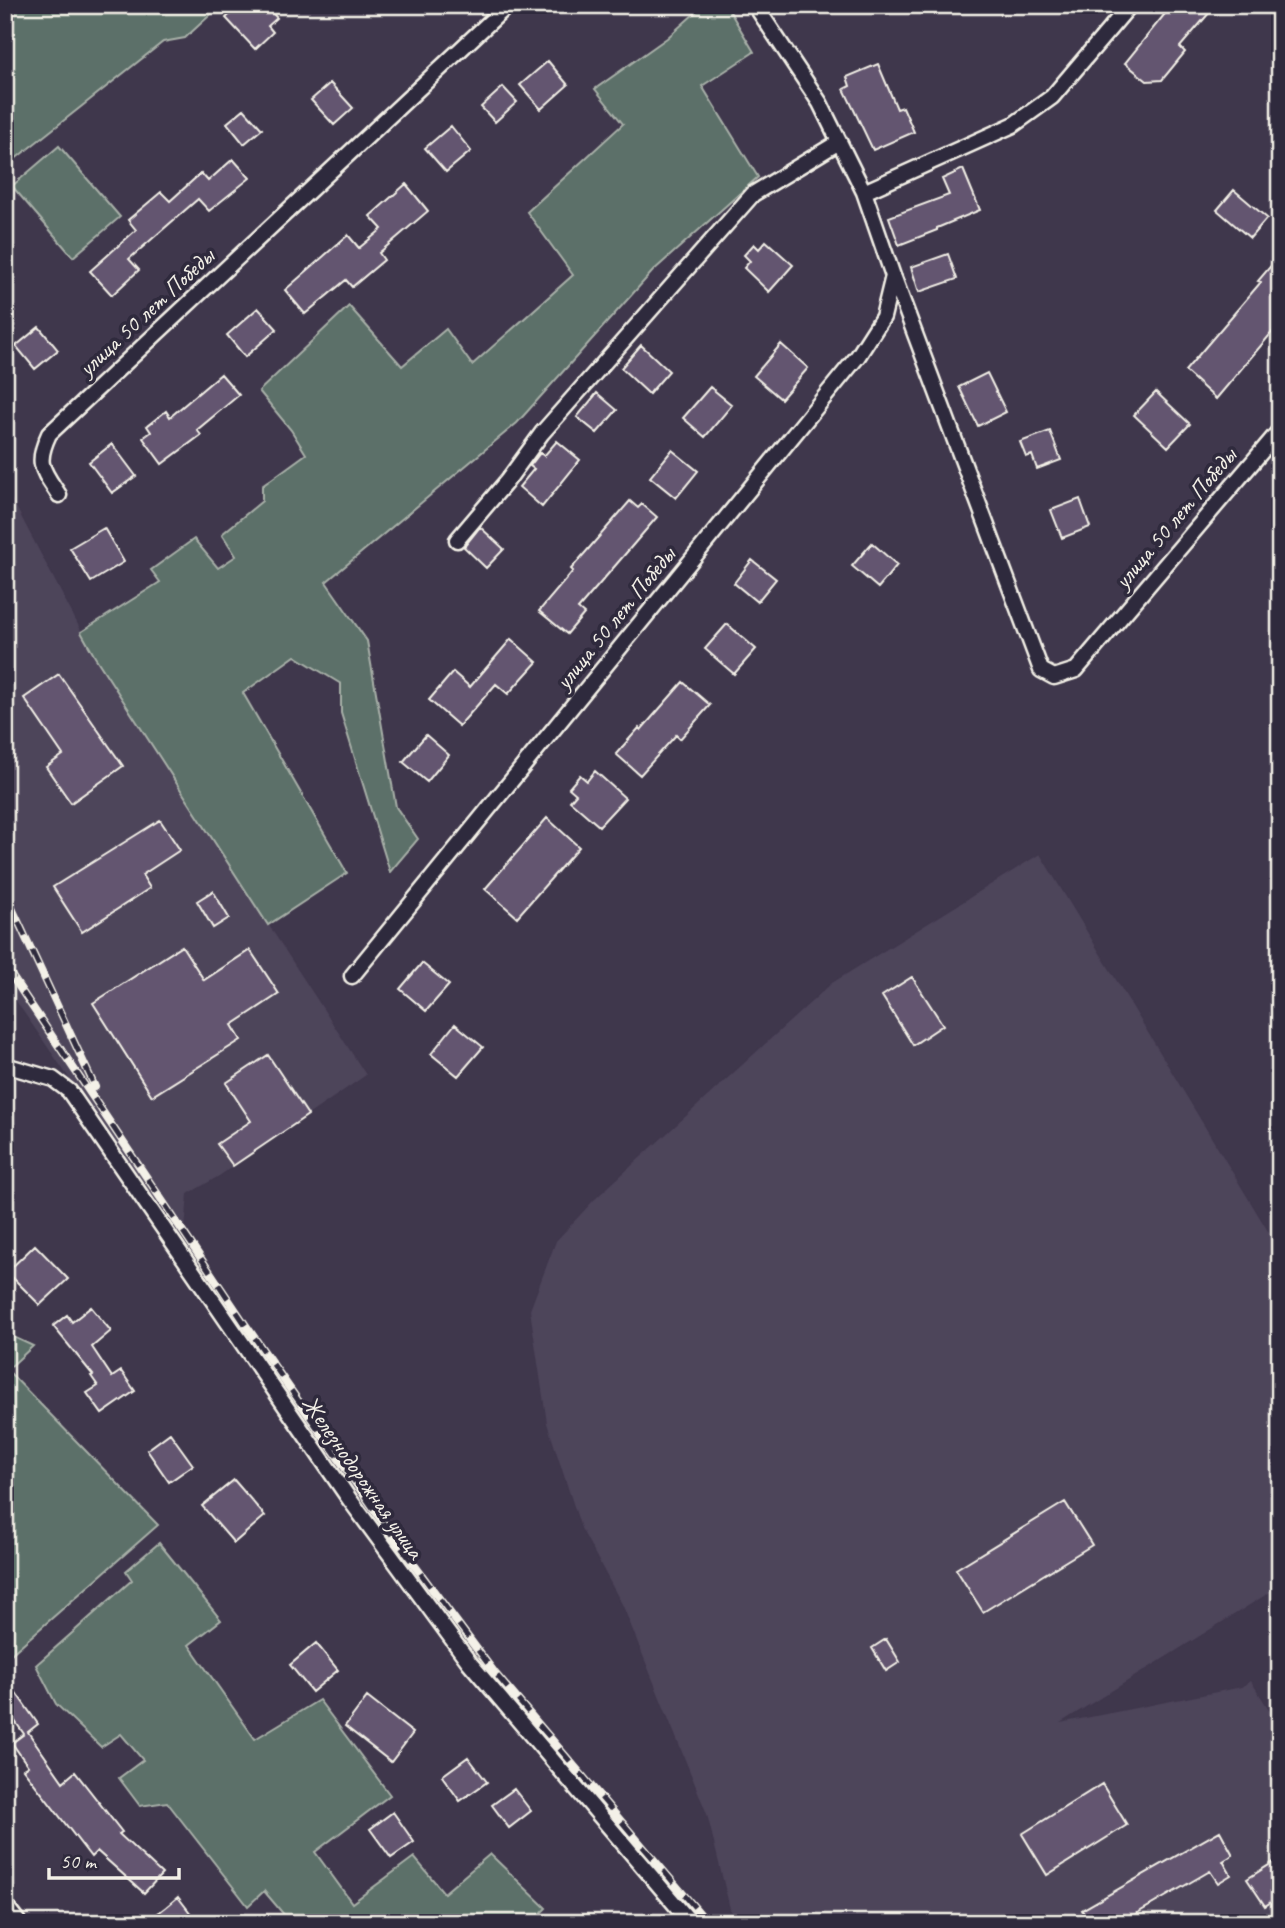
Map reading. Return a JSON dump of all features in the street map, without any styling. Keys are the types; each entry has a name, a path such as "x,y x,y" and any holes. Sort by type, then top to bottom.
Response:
{"main road":[{"path":"5,1909 16,1923"}],"street":[{"name":"улица 50 лет Победы","path":"59,495 41,469 40,453 49,434 508,5"},
{"name":"улица 50 лет Победы","path":"755,5 820,103 864,192 1041,670 1054,677 1076,670 1280,430"},
{"path":"864,192 1013,125 1052,97 1130,5"},
{"path":"457,540 507,481 542,433 753,194 839,142"},
{"name":"улица 50 лет Победы","path":"352,976 858,356 883,317 893,276"},
{"name":"Железнодорожная улица","path":"5,1065 53,1079 69,1091 350,1500 461,1651 691,1923"}],"shaded area":[{"path":"5,486 95,657 366,1075 219,1176 188,1194 185,1230 177,1235 5,985"},
{"path":"1040,854 1280,1251 1280,1586 1060,1723 1242,1687 1251,1681 1280,1727 1280,1923 737,1923 732,1917 707,1814 623,1606 581,1528 547,1423 530,1310 556,1241 594,1200 832,983"}],"green space":[{"path":"5,5 221,5 185,38 163,42 5,167"},
{"path":"704,5 726,5 754,52 702,86 758,177 653,271 517,423 326,582 367,641 396,807 418,839 390,872 341,713 341,684 295,656 243,693 347,873 268,925 81,632 160,582 151,570 194,539 218,568 236,556 222,534 262,501 262,486 306,454 291,430 259,391 349,306 402,366 446,329 472,365 573,275 527,212 623,124 595,89 667,38"},
{"path":"59,146 120,217 73,257 12,186"},
{"path":"5,1333 33,1346 7,1370 158,1525 10,1655 5,1649"},
{"path":"159,1543 221,1620 189,1645 255,1739 319,1700 390,1795 315,1852 352,1903 414,1857 444,1893 490,1854 546,1908 531,1923 291,1923 264,1891 248,1906 167,1802 140,1806 119,1778 143,1760 121,1734 101,1747 56,1704 36,1665 132,1580 126,1571"}],"building":[{"path":"240,5 265,5 277,18 268,26 273,32 255,49 226,18"},
{"path":"1172,5 1216,5 1180,47 1185,52 1162,80 1147,81 1125,63"},
{"path":"548,61 568,85 541,109 520,85"},
{"path":"878,64 897,109 903,107 914,132 873,150 844,89 850,86 847,77"},
{"path":"330,83 353,108 334,125 311,100"},
{"path":"503,87 517,102 495,122 481,107"},
{"path":"244,109 262,129 244,144 227,123"},
{"path":"451,126 471,151 446,172 425,148"},
{"path":"233,159 250,178 209,211 198,199 129,259 139,270 112,295 90,271 136,230 128,220 161,192 170,201 201,173 208,181"},
{"path":"963,169 980,210 899,245 889,217 949,195 942,179"},
{"path":"406,184 428,211 379,253 384,260 352,287 346,280 305,314 285,290 348,235 359,248 382,229 370,216"},
{"path":"1234,190 1267,218 1250,238 1217,210"},
{"path":"766,241 793,265 769,292 744,268 750,261 744,255 754,244 759,249"},
{"path":"948,254 957,279 919,292 911,267"},
{"path":"1280,255 1280,323 1216,399 1185,371 1261,282 1258,281"},
{"path":"258,308 277,329 245,357 227,335"},
{"path":"39,327 58,350 35,369 16,346"},
{"path":"781,344 808,368 781,399 754,376"},
{"path":"641,345 669,371 649,394 621,368"},
{"path":"987,373 1006,412 978,426 959,387"},
{"path":"221,374 239,395 197,430 201,435 162,464 143,438 151,432 147,426 166,411 170,417"},
{"path":"710,387 732,405 705,437 683,418"},
{"path":"1156,392 1190,424 1168,447 1134,415"},
{"path":"597,393 617,410 597,433 577,417"},
{"path":"1050,431 1061,460 1037,469 1032,455 1026,457 1020,442"},
{"path":"557,441 580,460 542,507 519,487 534,469 530,466 540,453 544,456"},
{"path":"112,444 136,476 112,493 89,462"},
{"path":"672,450 698,471 676,498 650,477"},
{"path":"1080,499 1090,527 1062,538 1051,510"},
{"path":"630,501 638,508 642,504 657,517 578,609 584,614 567,634 539,611 573,571 571,569"},
{"path":"480,527 504,549 486,568 464,547"},
{"path":"104,528 124,562 91,582 70,548"},
{"path":"872,543 897,565 878,588 852,566"},
{"path":"752,560 776,579 757,602 734,583"},
{"path":"727,624 756,649 734,674 705,649"},
{"path":"511,639 537,662 508,694 496,684 459,726 429,700 453,672 470,687"},
{"path":"59,674 123,766 71,803 46,767 63,755 24,698"},
{"path":"683,682 710,705 680,739 676,735 640,775 616,754"},
{"path":"426,735 449,755 427,782 403,762"},
{"path":"595,771 625,798 599,826 570,801 576,794 569,788 580,775 587,781"},
{"path":"547,818 579,847 517,917 485,889"},
{"path":"160,820 180,850 142,875 150,888 82,932 53,887"},
{"path":"213,891 229,918 213,928 197,901"},
{"path":"182,946 204,980 250,950 279,994 232,1025 241,1040 152,1096 93,1003"},
{"path":"422,963 449,985 426,1011 400,989"},
{"path":"912,977 943,1025 913,1045 882,996"},
{"path":"455,1024 483,1047 458,1076 431,1054"},
{"path":"268,1055 308,1115 233,1166 217,1144 251,1121 226,1083"},
{"path":"35,1245 68,1279 40,1305 7,1272"},
{"path":"91,1307 111,1331 92,1347 112,1377 121,1371 135,1391 102,1414 87,1393 98,1386 91,1376 93,1375 53,1326 67,1315 72,1322"},
{"path":"170,1433 193,1465 169,1482 147,1450"},
{"path":"234,1480 265,1516 234,1543 202,1506"},
{"path":"1065,1502 1092,1545 983,1612 956,1569"},
{"path":"886,1639 900,1662 886,1671 872,1648"},
{"path":"316,1643 338,1670 312,1692 290,1665"},
{"path":"5,1677 38,1724 28,1732 63,1782 75,1772 122,1832 119,1834 162,1874 144,1893 97,1851 91,1857 23,1769 28,1766 12,1743 24,1734 5,1707"},
{"path":"367,1697 413,1733 391,1762 345,1726"},
{"path":"468,1757 487,1782 460,1801 442,1776"},
{"path":"1102,1784 1127,1825 1047,1875 1022,1834"},
{"path":"514,1789 531,1811 509,1828 492,1805"},
{"path":"393,1812 414,1842 391,1858 370,1829"},
{"path":"1220,1831 1233,1855 1223,1861 1231,1875 1218,1883 1210,1871 1120,1923 1089,1923 1082,1910"},
{"path":"1280,1858 1280,1896 1265,1906 1247,1879"},
{"path":"178,1897 198,1923 145,1923 166,1907"}],"railway":[{"path":"5,893 95,1087"},
{"path":"5,966 245,1324 389,1531 494,1672 708,1923"}]}
